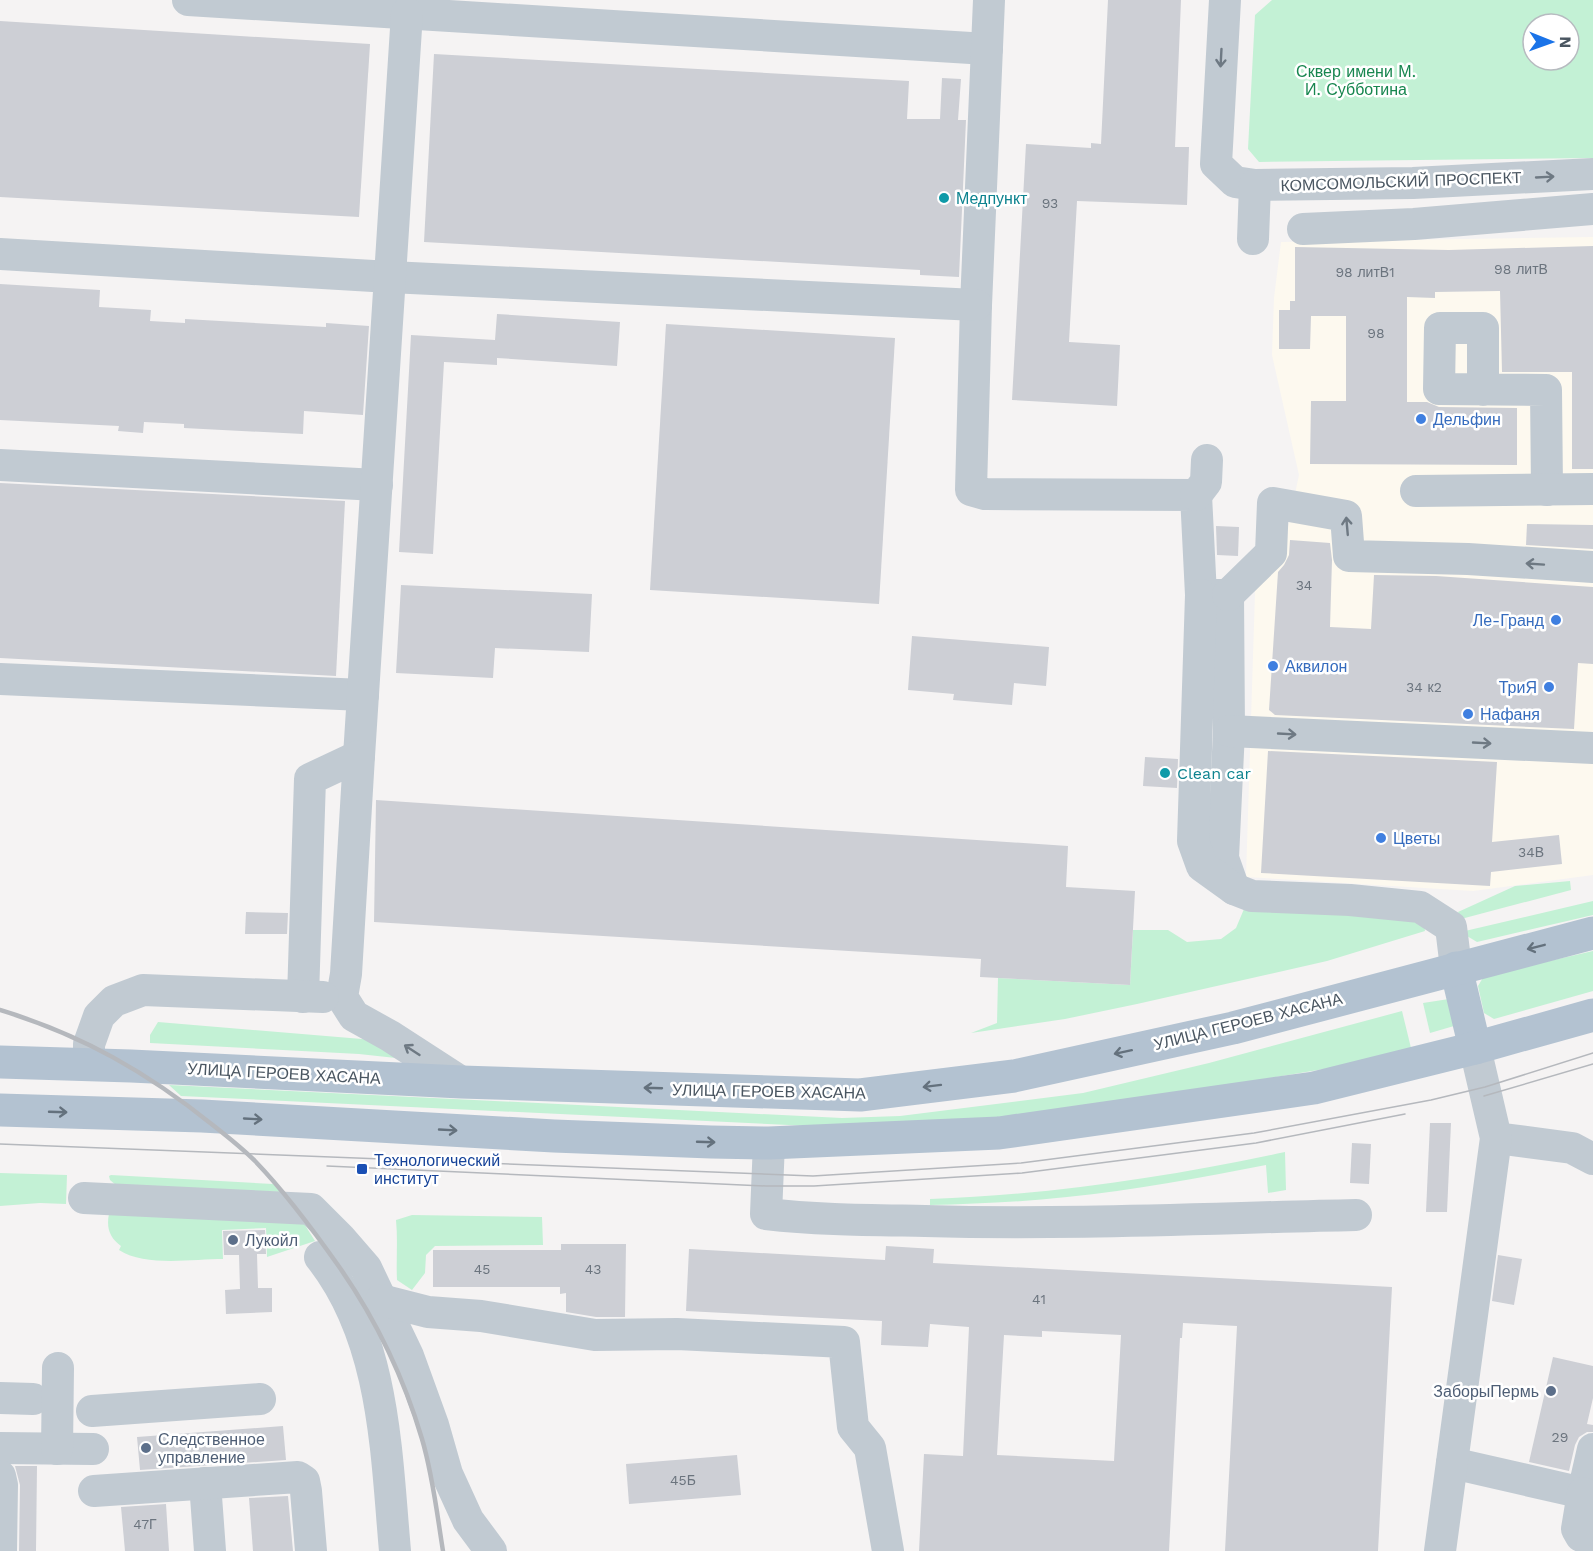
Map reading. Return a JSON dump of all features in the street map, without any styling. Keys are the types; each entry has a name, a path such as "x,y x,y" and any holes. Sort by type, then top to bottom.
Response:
{"main road":[{"name":"УЛИЦА ГЕРОЕВ ХАСАНА","path":"0,1062 89,1064 461,1082 860,1095 1014,1076 1233,1028 1593,933"},
{"path":"1456,968 1475,1048"},
{"path":"0,1110 202,1116 554,1136 769,1143 999,1133 1314,1088 1475,1048 1593,1015"}],"lane":[{"path":"188,0 987,49"},
{"path":"989,0 971,489 985,494 1196,495"},
{"name":"КОМСОМОЛЬСКИЙ ПРОСПЕКТ","path":"1225,0 1216,164 1235,182 1255,185 1365,184 1593,174"},
{"path":"407,14 346,974 342,997 354,1016 390,1036 461,1082"},
{"path":"1365,184 1365,226"},
{"path":"1253,239 1255,185"},
{"path":"1302,230 1414,224 1593,209"},
{"path":"0,254 390,277 976,305"},
{"path":"1483,390 1546,390 1547,490"},
{"path":"1207,459 1206,482 1196,495 1214,595 1229,731 1223,858 1234,889"},
{"path":"0,465 377,485"},
{"path":"1416,490 1593,489"},
{"path":"1456,968 1451,927 1420,907 1350,900 1252,896 1234,889 1202,866 1193,841 1214,595 1271,553 1273,503 1346,516 1349,556 1593,567"},
{"path":"0,679 363,695"},
{"path":"1229,731 1593,748"},
{"path":"303,997 310,779 359,756"},
{"path":"89,1064 89,1044 99,1016 114,1001 143,990 342,997"},
{"path":"1440,1551 1496,1138 1475,1048"},
{"path":"1496,1138 1572,1148 1593,1159"},
{"path":"769,1143 766,1214 819,1220 983,1223 1356,1215"},
{"path":"84,1198 311,1209 366,1268 408,1356 433,1425 447,1474 468,1520 491,1551"},
{"path":"320,1257 336,1277 363,1336 379,1395 395,1551"},
{"path":"381,1300 428,1312 481,1316 595,1335 677,1334 844,1342 854,1427 870,1448 888,1551"},
{"path":"57,1449 58,1368"},
{"path":"0,1398 33,1399"},
{"path":"92,1412 261,1399"},
{"path":"0,1448 93,1449"},
{"path":"1593,1449 1577,1530 1581,1536 1593,1540"},
{"path":"1452,1463 1583,1493"},
{"path":"0,1476 2,1485 1,1551"},
{"path":"94,1491 298,1477 304,1481 306,1491 311,1551"},
{"path":"205,1483 210,1551"}],"shaded area":[{"path":"1593,237 1593,875 1473,891 1246,877 1257,530 1287,531 1299,475 1272,355 1274,298 1281,242"}],"green space":[{"name":"Сквер имени М. И. Субботина","path":"1272,0 1593,0 1593,158 1259,162 1248,149 1255,15"},
{"path":"1570,881 1571,890 1461,919 1458,912 1515,886"},
{"path":"1593,901 1593,915 1477,942 1467,936 1465,931"},
{"path":"1244,909 1399,917 1424,924 1425,931 1327,961 1137,1004 1065,1019 971,1033 997,1023 998,978 1130,985 1133,930 1168,930 1187,942 1221,939 1236,928"},
{"path":"1593,951 1593,991 1494,1019 1484,1013 1478,986 1484,976"},
{"path":"1449,999 1454,1026 1430,1033 1423,1003"},
{"path":"1402,1011 1411,1048 1330,1068 1053,1114 853,1128 181,1096 169,1085 842,1118 900,1116 1083,1093 1209,1063"},
{"path":"158,1022 386,1041 405,1059 359,1054 150,1043 150,1035"},
{"path":"1285,1152 1286,1190 1268,1193 1266,1165 1167,1183 1050,1199 930,1205 930,1199 1064,1189 1153,1177"},
{"path":"0,1173 67,1175 66,1204 0,1206"},
{"path":"111,1175 273,1184 281,1192 117,1186 110,1180"},
{"path":"109,1214 298,1214 315,1241 267,1257 266,1228 222,1230 223,1259 169,1261 142,1259 119,1250 121,1246 114,1240 109,1228"},
{"path":"412,1215 542,1217 543,1245 435,1246 426,1255 425,1273 412,1290 397,1280 396,1220"}],"building":[{"path":"1108,0 1181,0 1175,147 1189,147 1187,205 1077,201 1069,342 1120,345 1117,406 1012,400 1026,144 1091,148 1091,143 1101,144"},
{"path":"0,21 370,44 359,217 0,197"},
{"path":"434,54 909,81 907,119 940,119 942,78 961,79 958,120 966,120 959,277 920,275 920,270 424,242"},
{"path":"1593,246 1593,469 1572,469 1572,372 1502,372 1500,291 1435,292 1435,298 1407,297 1407,402 1427,402 1439,407 1517,408 1517,465 1310,464 1311,401 1346,401 1346,316 1311,316 1310,349 1279,349 1279,310 1290,310 1290,301 1295,301 1295,247 1449,250"},
{"path":"0,284 100,290 99,307 151,310 150,321 185,323 185,319 326,327 326,323 369,326 363,415 304,411 303,434 184,428 184,424 144,422 143,433 118,431 119,426 0,420"},
{"path":"497,314 620,322 617,366 497,358 497,365 444,362 433,554 399,552 411,335 495,340"},
{"path":"666,324 895,338 879,604 650,590"},
{"path":"0,483 345,501 336,676 0,658"},
{"path":"1527,524 1593,525 1593,549 1526,545"},
{"path":"1216,526 1239,527 1238,556 1217,555"},
{"path":"1290,540 1330,543 1332,560 1330,627 1371,629 1374,575 1436,576 1593,587 1593,664 1578,663 1574,729 1275,715 1269,710 1278,572 1289,555"},
{"path":"401,585 592,594 589,652 495,648 493,678 396,673"},
{"path":"912,636 1049,647 1046,686 1014,683 1012,705 953,700 954,694 908,690"},
{"path":"1268,751 1497,762 1492,842 1559,835 1562,864 1491,872 1490,886 1261,873"},
{"name":"Clean car","path":"1145,757 1178,759 1177,788 1143,786"},
{"path":"376,800 1068,846 1066,887 1135,891 1130,985 980,977 981,959 374,922"},
{"path":"246,912 288,913 287,934 245,934"},
{"path":"1430,1123 1451,1123 1447,1212 1426,1212"},
{"path":"1352,1143 1371,1144 1369,1184 1350,1183"},
{"path":"265,1230 266,1254 257,1254 258,1288 272,1288 272,1312 226,1314 225,1290 240,1289 239,1255 224,1255 223,1231"},
{"path":"561,1244 626,1244 625,1317 596,1317 566,1312 566,1293 560,1294 560,1287 433,1287 433,1250 561,1250"},
{"path":"886,1246 934,1249 933,1263 1392,1287 1378,1551 1225,1551 1237,1326 1183,1323 1182,1338 1180,1338 1169,1551 919,1551 924,1454 963,1456 969,1327 930,1324 928,1347 881,1345 882,1321 686,1311 689,1249 885,1260","holes":["1042,1331 1121,1335 1114,1461 997,1455 1004,1335 1042,1337"]},
{"path":"1498,1255 1522,1259 1514,1305 1492,1301"},
{"path":"1553,1357 1593,1366 1593,1398 1587,1424 1593,1425 1593,1432 1587,1432 1579,1437 1569,1471 1529,1462"},
{"path":"283,1426 286,1460 140,1470 137,1437"},
{"path":"737,1455 741,1495 629,1504 626,1464"},
{"path":"15,1466 37,1466 36,1551 19,1551 20,1485"},
{"path":"288,1496 293,1551 253,1551 249,1498"},
{"path":"166,1504 169,1551 125,1551 121,1507"}],"tram line":[{"path":"0,1144 813,1176 1021,1163 1254,1133 1431,1100 1485,1087 1593,1053"},
{"path":"1484,1096 1593,1064"},
{"path":"327,1166 766,1186 814,1186 1022,1173 1256,1143 1405,1114"}],"railway":[{"path":"0,1010 86,1043 164,1089 245,1152 289,1200 353,1288 398,1372 426,1453 443,1551"}],"place":[{"name":"Медпункт","path":"944,198"},
{"name":"Дельфин","path":"1421,419"},
{"name":"Ле-Гранд","path":"1556,620"},
{"name":"Аквилон","path":"1273,666"},
{"name":"ТриЯ","path":"1549,687"},
{"name":"Нафаня","path":"1468,714"},
{"name":"Clean car","path":"1165,773"},
{"name":"Цветы","path":"1381,838"},
{"name":"Технологический институт","path":"362,1169"},
{"name":"Лукойл","path":"233,1240"},
{"name":"ЗаборыПермь","path":"1551,1391"},
{"name":"Следственное управление","path":"146,1448"}]}
